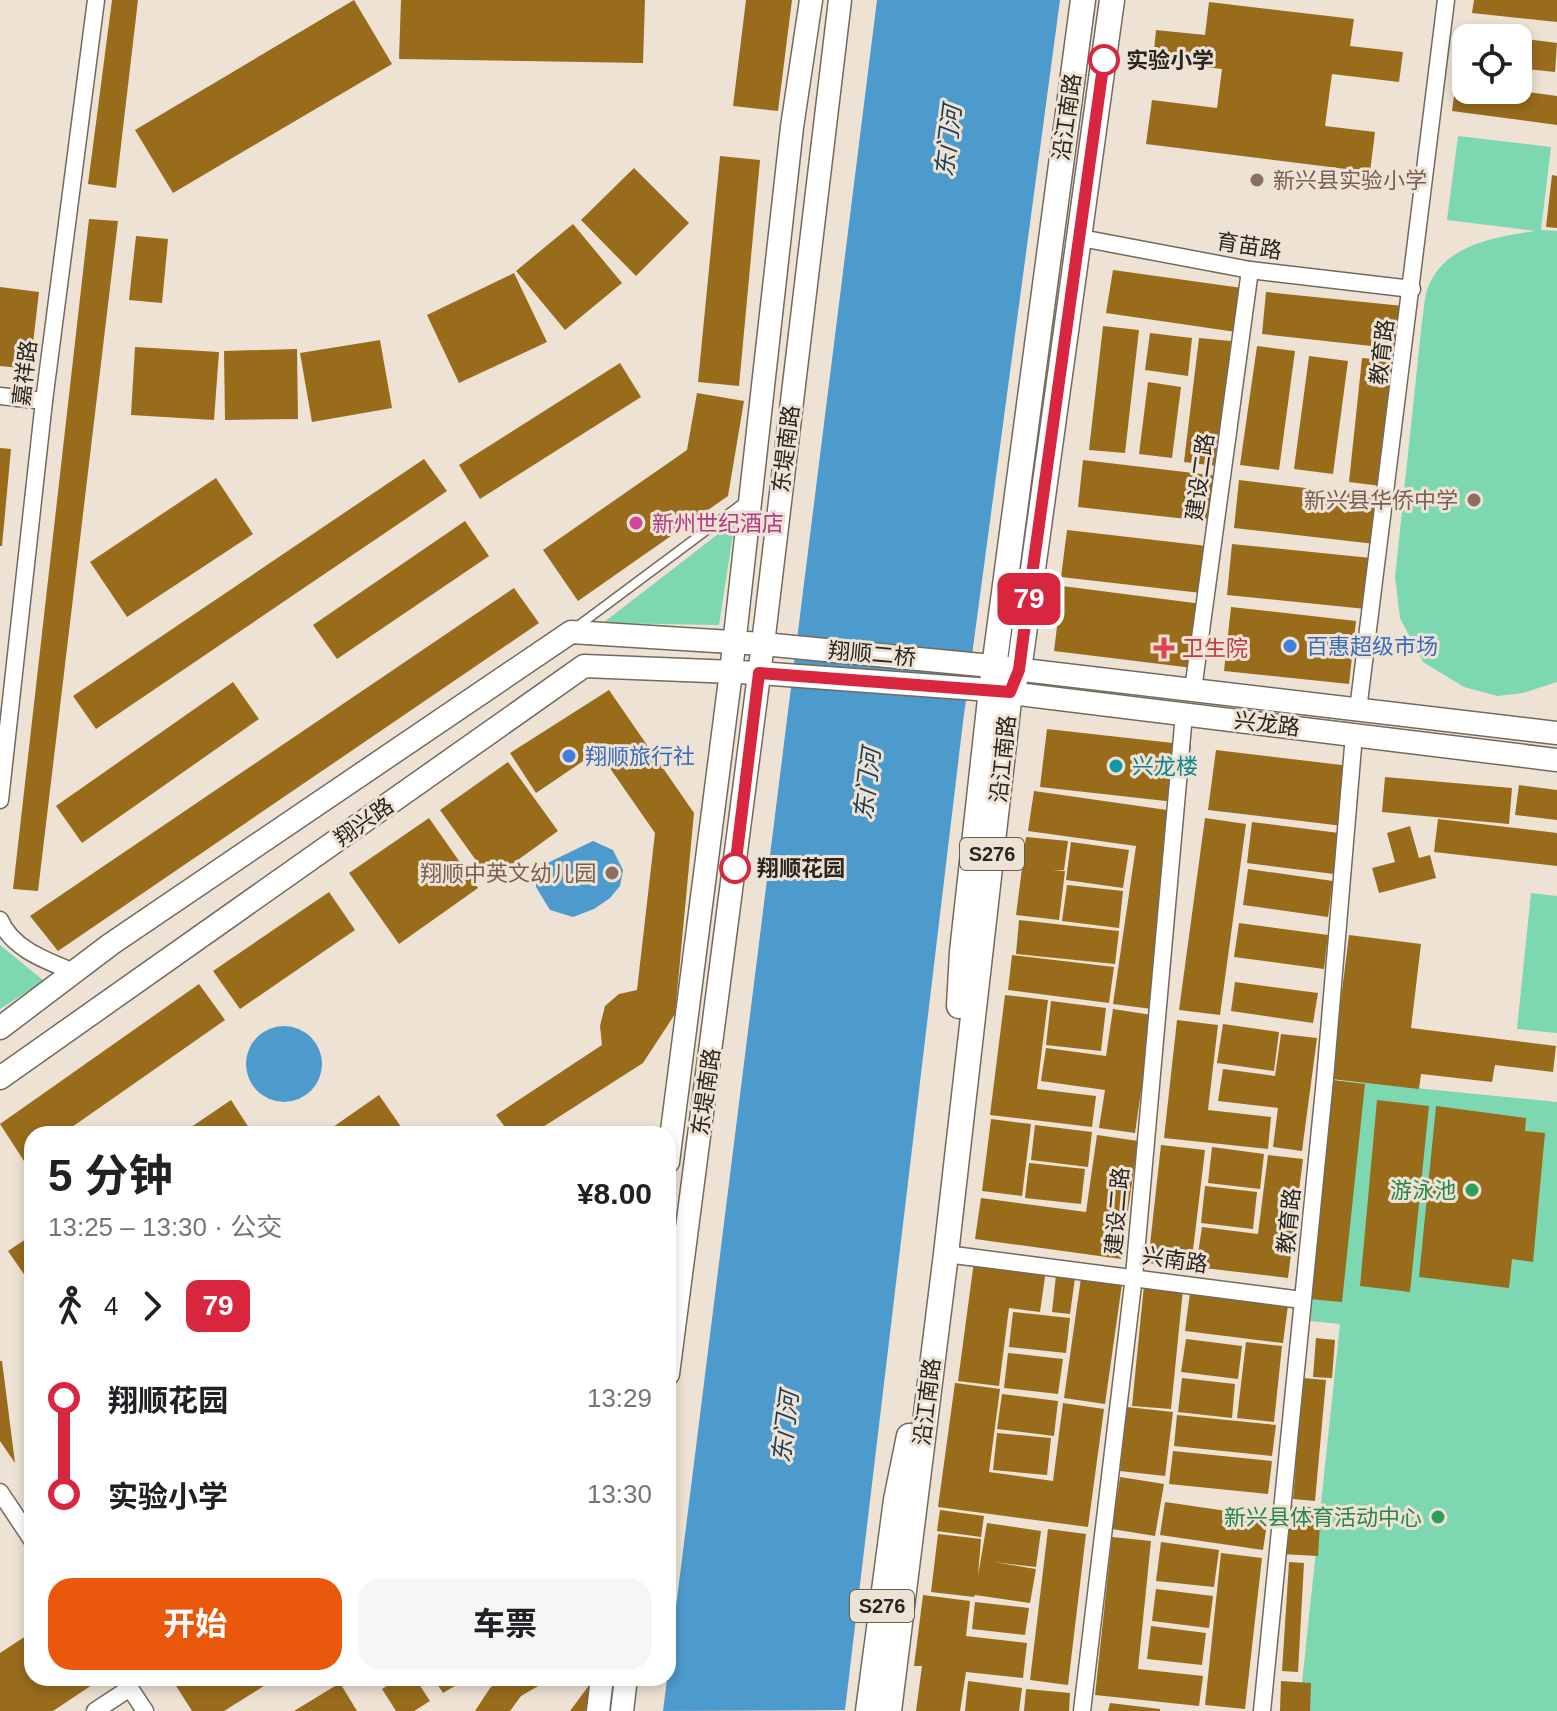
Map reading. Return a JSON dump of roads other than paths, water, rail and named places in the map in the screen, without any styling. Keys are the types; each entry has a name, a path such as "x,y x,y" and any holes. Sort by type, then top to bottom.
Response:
{"main road":[{"name":"东堤南路","path":"673,1126 731,672 792,127 811,0"},
{"name":"东堤南路","path":"676,1312 763,644 840,0"},
{"name":"沿江南路","path":"868,1711 896,1500 909,1431 959,1021 962,952 995,679 1083,0"},
{"name":"沿江南路","path":"889,1711 946,1254 995,679 1081,238 1112,0"},
{"path":"571,632 763,644"},
{"name":"翔兴路","path":"0,1028 111,944 571,632"},
{"name":"翔顺二桥","path":"763,644 995,679"},
{"name":"翔兴路","path":"0,1078 584,666 759,673"},
{"name":"翔顺二桥","path":"759,673 995,679"},
{"name":"兴龙路","path":"995,679 1193,690 1557,733"},
{"name":"兴龙路","path":"995,679 1184,714 1557,760"},
{"path":"598,1711 601,1686"},
{"path":"622,1711 625,1686"}],"street":[{"name":"嘉祥路","path":"0,800 44,401 96,0"},
{"name":"教育路","path":"1358,710 1446,0"},
{"name":"育苗路","path":"1081,238 1250,270 1412,289"},
{"name":"建设二路","path":"1193,690 1250,270"},
{"path":"0,396 44,401"},
{"name":"建设二路","path":"1082,1711 1134,1276 1184,714"},
{"name":"教育路","path":"1262,1711 1325,1079 1354,735"},
{"path":"0,920 3,927 31,954 74,972"},
{"name":"兴南路","path":"946,1254 1302,1300"},
{"path":"0,1492 24,1528"},
{"path":"95,1711 123,1686"},
{"path":"128,1686 145,1711"}],"lane":[{"path":"571,632 750,497"}],"water":[{"name":"东门河","path":"877,0 1060,0 963,722 845,1710 663,1711 666,1686 676,1686 676,1607"},
{"path":"593,841 613,850 623,870 620,886 594,909 573,917 550,910 536,887 537,868"},
{"path":"284,1026 298,1029 311,1037 319,1050 322,1064 319,1078 311,1091 298,1099 284,1102 270,1099 257,1091 249,1078 246,1064 249,1050 257,1037 270,1029"}],"place":[{"name":"实验小学","path":"1104,60"},
{"name":"新兴县实验小学","path":"1257,180"},
{"name":"新兴县华侨中学","path":"1474,500"},
{"name":"新州世纪酒店","path":"636,523"},
{"name":"百惠超级市场","path":"1290,646"},
{"name":"卫生院","path":"1164,648"},
{"name":"翔顺旅行社","path":"569,756"},
{"name":"兴龙楼","path":"1116,766"},
{"name":"翔顺花园","path":"735,868"},
{"name":"翔顺中英文幼儿园","path":"612,873"},
{"name":"游泳池","path":"1472,1190"},
{"name":"新兴县体育活动中心","path":"1438,1517"}]}
